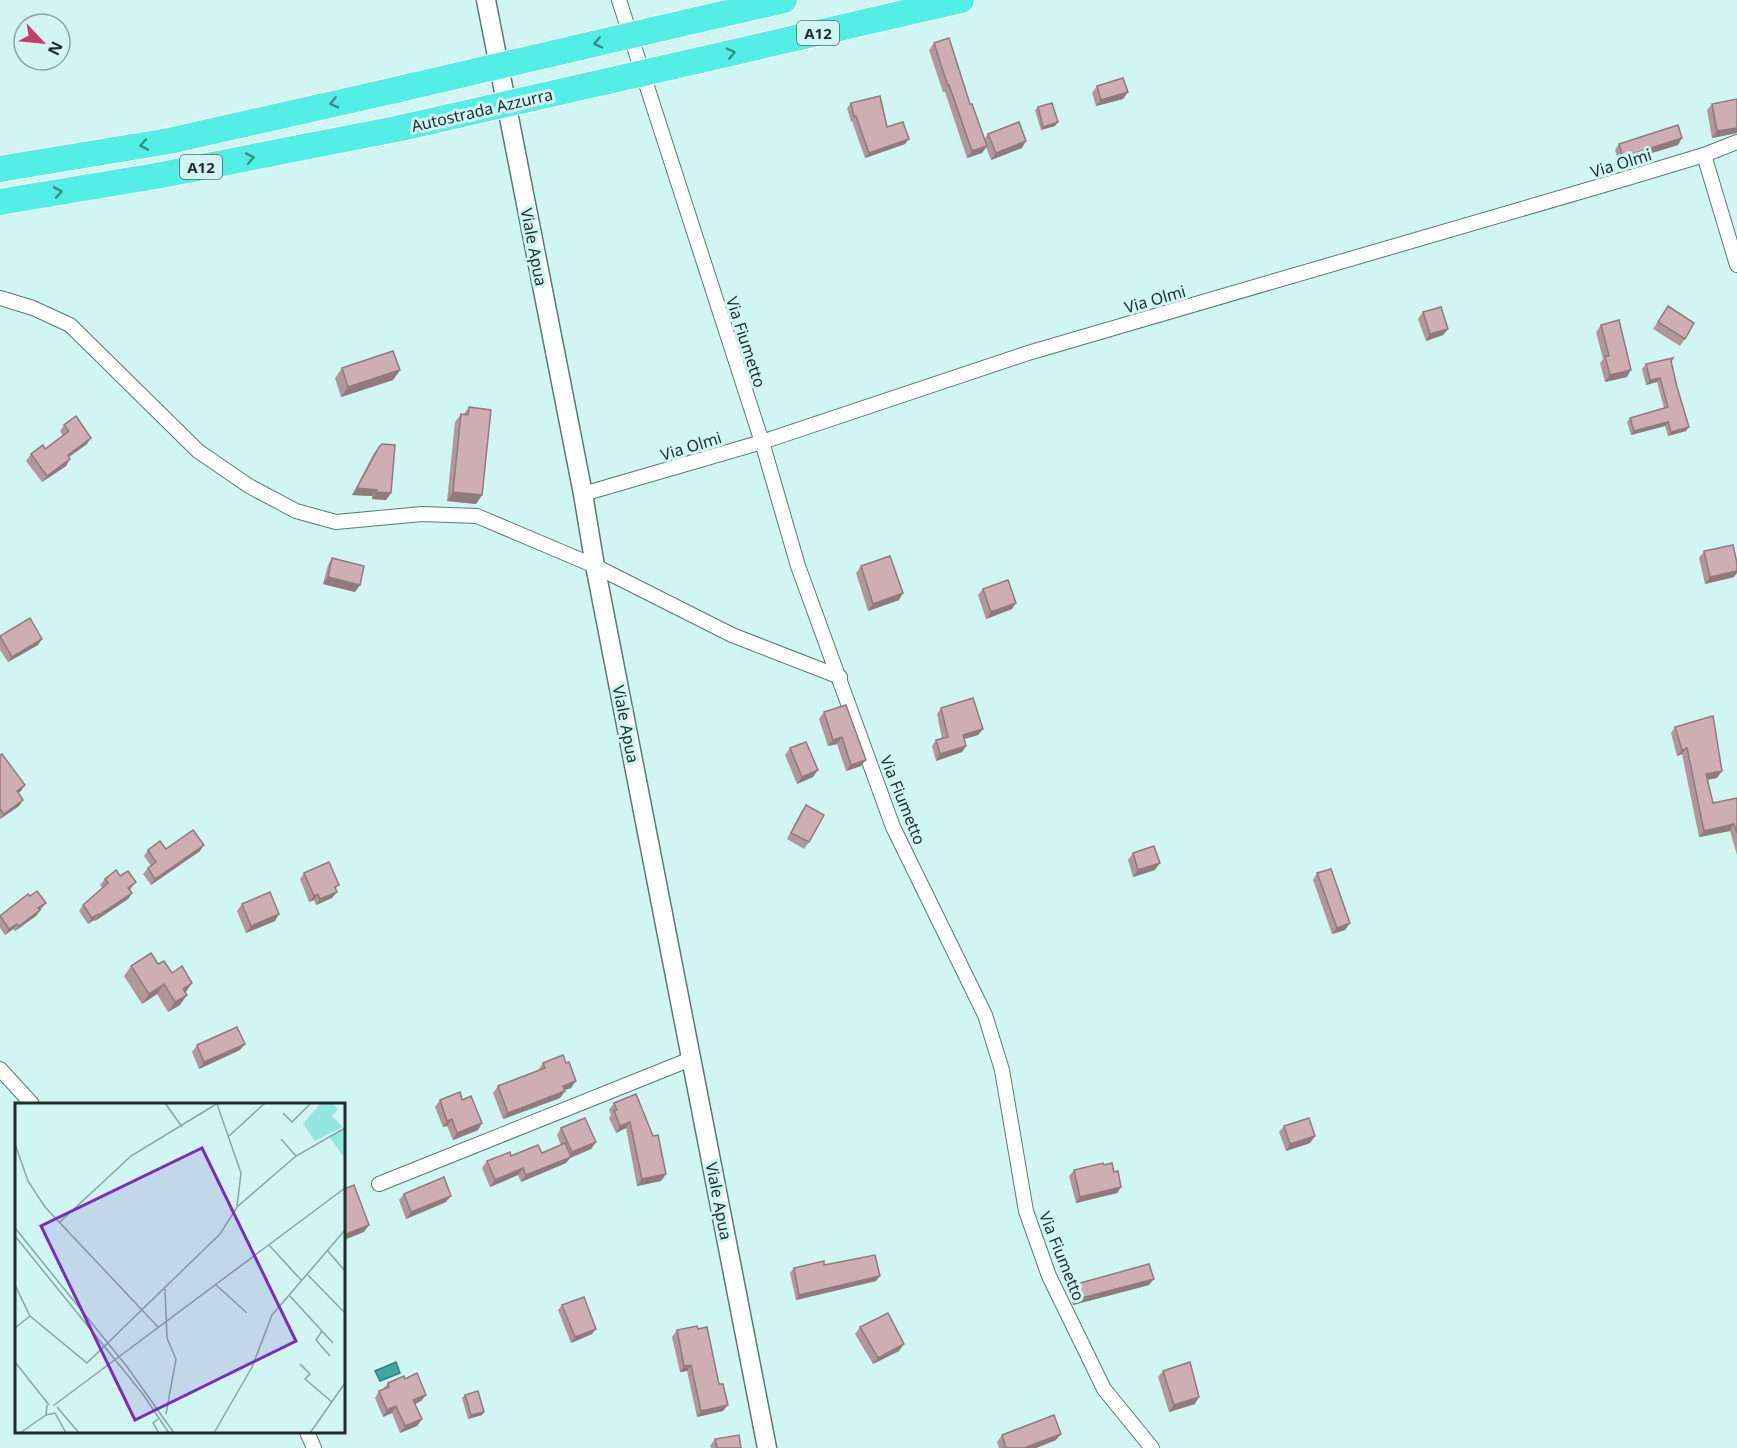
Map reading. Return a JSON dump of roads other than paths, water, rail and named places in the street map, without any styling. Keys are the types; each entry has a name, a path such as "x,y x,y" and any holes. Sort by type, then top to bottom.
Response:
{"highway":[{"name":"A12","path":"0,169 170,141 784,0"},
{"name":"Autostrada Azzurra","path":"0,202 156,176 401,128 961,0"}],"street":[{"name":"Viale Apua","path":"486,0 767,1448"},
{"name":"Via Fiumetto","path":"619,0 663,142 762,442 798,566 893,827 986,1015 1002,1070 1026,1211 1049,1276 1104,1389 1152,1448"},
{"name":"Via Olmi","path":"583,494 762,442 1028,353 1704,155 1737,142"},
{"path":"1704,155 1737,265"},
{"path":"0,298 33,308 70,325 198,451 249,486 296,511 336,522 422,514 477,516 595,566 732,635 840,677"},
{"path":"379,1184 691,1059"},
{"path":"0,1069 31,1103"},
{"path":"308,1433 314,1448"}],"water":[{"path":"396,1362 400,1373 380,1381 375,1371"}]}
